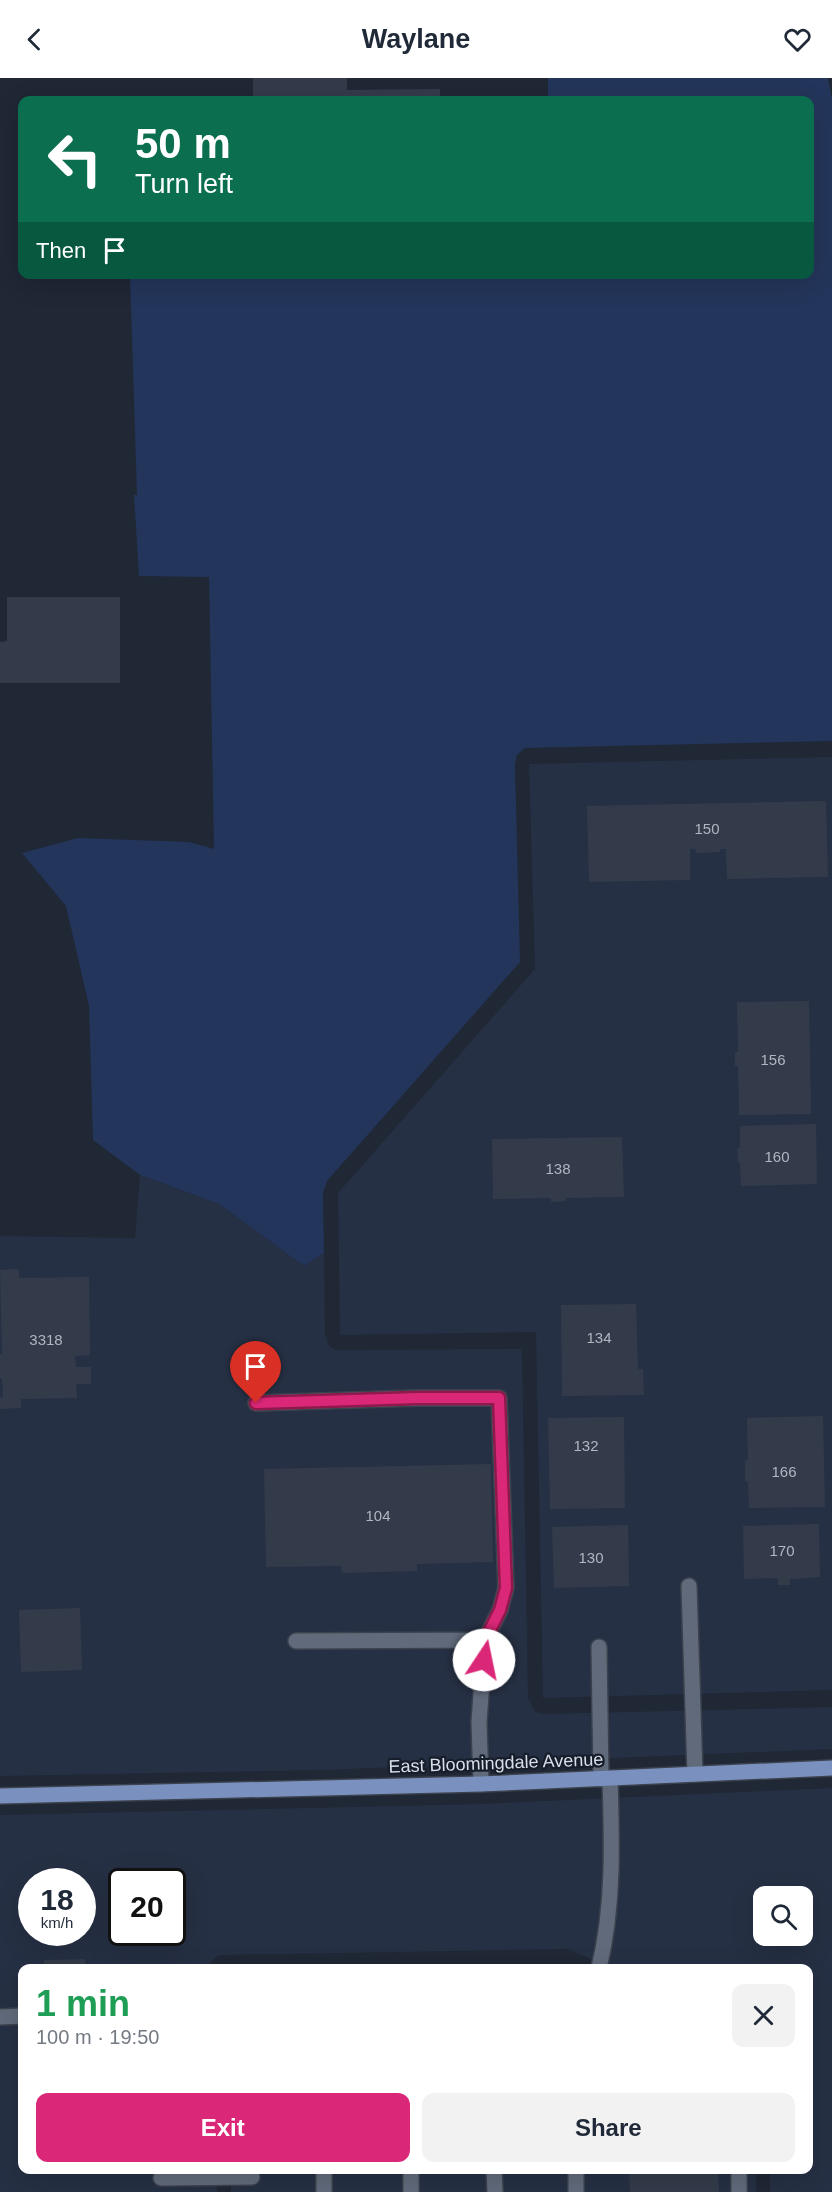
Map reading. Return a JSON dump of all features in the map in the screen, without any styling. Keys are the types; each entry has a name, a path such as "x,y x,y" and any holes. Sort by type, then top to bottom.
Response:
{"main road":[{"name":"East Bloomingdale Avenue","path":"0,1796 481,1784 832,1768"}],"lane":[{"path":"256,1403 499,1398 506,1588 500,1610 485,1640 480,1722 481,1784"},
{"path":"689,1586 695,1774"},
{"path":"296,1641 485,1640"},
{"path":"599,1647 613,1861 604,1949 600,1964"},
{"path":"0,2017 18,2016"},
{"path":"161,2178 187,2174"},
{"path":"203,2174 252,2179"},
{"path":"324,2174 324,2192"},
{"path":"411,2174 411,2192"},
{"path":"494,2174 495,2192"},
{"path":"576,2174 576,2192"},
{"path":"739,2174 739,2192"}],"shaded area":[{"path":"548,78 828,78 832,99 832,741 525,748 517,755 515,765 520,962 327,1181 323,1193 324,1253 304,1266 219,1204 140,1175 93,1140 89,1006 66,906 22,853 78,838 189,842 214,849 209,577 139,576 134,495 137,495 130,279 814,279 814,96 548,96"},
{"path":"832,757 832,1690 543,1698 536,1332 340,1335 338,1193 535,969 529,764"},
{"path":"140,1175 219,1204 304,1266 324,1253 325,1335 328,1344 335,1350 522,1349 528,1698 535,1712 543,1714 832,1707 832,1749 323,1770 0,1776 0,1236 135,1238"},
{"path":"832,1788 832,2192 770,2192 770,2174 813,2174 813,1964 601,1964 569,1949 218,1955 211,1964 18,1964 18,2174 216,2174 217,2192 0,2192 0,1815 481,1804"},
{"path":"231,2174 756,2174 756,2192 231,2192"}],"building":[{"path":"253,78 347,78 347,90 440,89 440,96 253,96"},
{"path":"7,597 120,597 120,683 0,683 0,642 7,641"},
{"path":"826,801 828,877 727,879 726,849 720,849 720,852 696,853 695,849 690,849 690,880 589,882 587,806"},
{"path":"809,1001 811,1114 739,1115 738,1066 735,1066 735,1052 738,1052 737,1002"},
{"path":"816,1124 817,1184 741,1186 737,1148 740,1148 740,1126"},
{"path":"622,1137 624,1197 566,1198 566,1201 551,1202 551,1198 493,1199 492,1139"},
{"path":"19,1269 19,1278 89,1277 90,1355 75,1356 76,1367 91,1367 91,1384 76,1384 77,1398 21,1399 21,1408 0,1409 0,1397 3,1397 2,1378 0,1379 0,1354 2,1354 0,1270"},
{"path":"636,1304 638,1369 643,1369 644,1395 562,1396 561,1305"},
{"path":"823,1416 825,1507 749,1508 748,1481 745,1482 745,1460 748,1460 747,1418"},
{"path":"624,1417 625,1508 550,1509 548,1418"},
{"path":"491,1464 493,1562 417,1564 417,1571 342,1573 341,1566 266,1567 264,1469"},
{"path":"819,1524 820,1577 790,1579 790,1585 778,1585 778,1579 773,1578 744,1579 743,1526"},
{"path":"628,1525 629,1586 554,1588 552,1527"},
{"path":"80,1608 82,1670 21,1672 19,1610"},
{"path":"85,1959 86,1964 44,1964 44,1960"},
{"path":"629,2174 718,2174 719,2192 630,2192"}],"route":[{"path":"256,1403 499,1398 506,1588 500,1610 485,1640 484,1660"}]}
